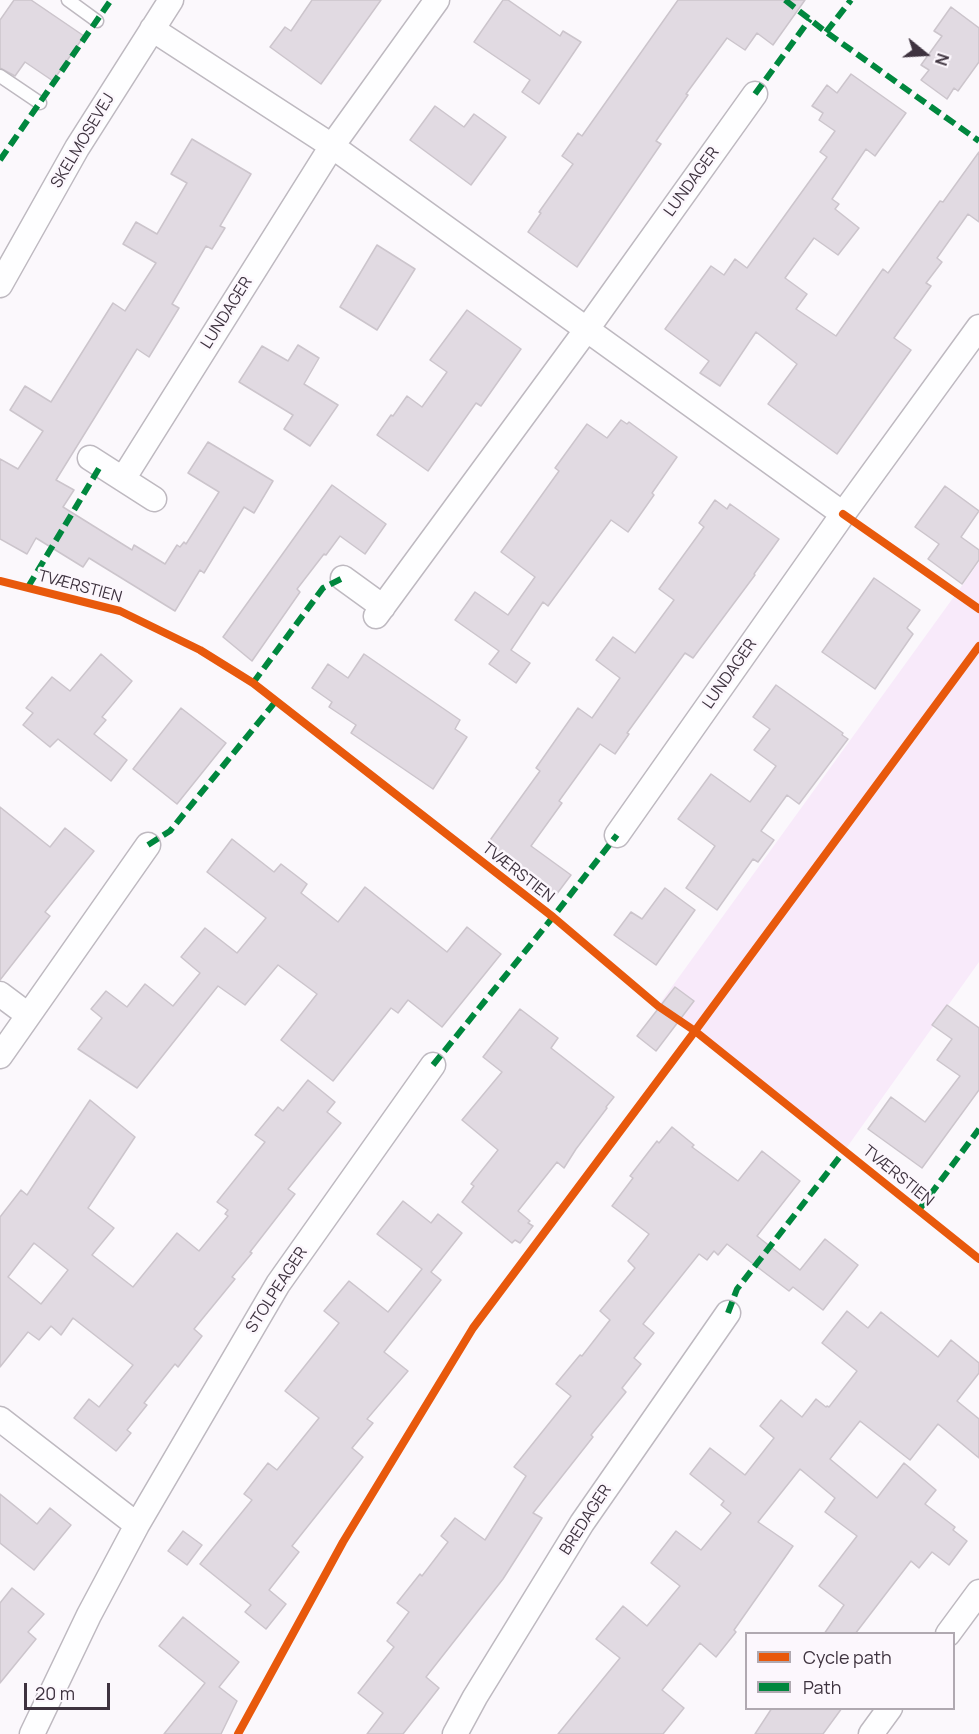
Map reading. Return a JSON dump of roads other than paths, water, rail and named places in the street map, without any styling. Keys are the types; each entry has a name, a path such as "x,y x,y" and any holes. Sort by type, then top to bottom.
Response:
{"street":[{"name":"SKELMOSEVEJ","path":"0,285 77,148 171,0"},
{"name":"LUNDAGER","path":"123,479 332,146 437,0"},
{"path":"152,29 332,146 843,514"},
{"name":"LUNDAGER","path":"343,579 380,612 588,329 755,94"},
{"name":"LUNDAGER","path":"617,835 843,514 979,327"},
{"path":"90,458 154,499"},
{"path":"0,1056 148,845"},
{"path":"0,994 28,1015"},
{"name":"STOLPEAGER","path":"32,1734 89,1615 137,1525 278,1284 433,1065"},
{"name":"BREDAGER","path":"455,1734 475,1697 582,1523 728,1313"},
{"path":"0,1419 137,1525"},
{"path":"949,1632 979,1592"},
{"path":"871,1734 889,1710"}],"lane":[{"path":"68,0 97,21"},
{"path":"0,76 40,103"}]}
